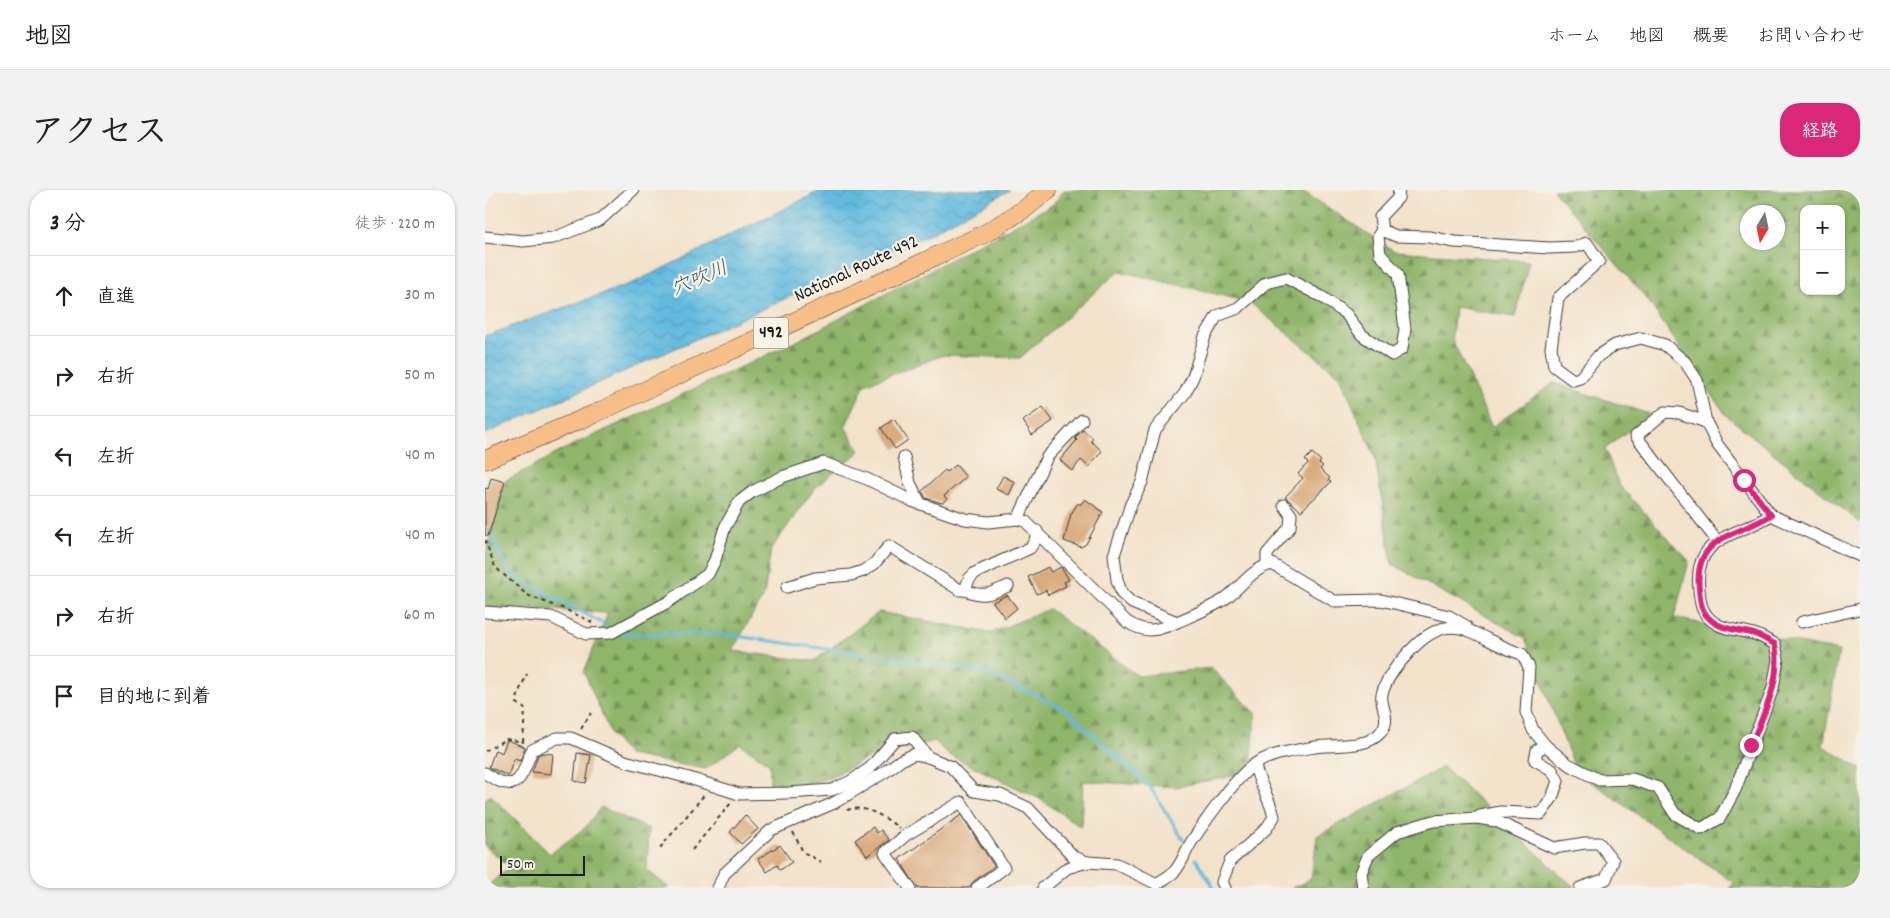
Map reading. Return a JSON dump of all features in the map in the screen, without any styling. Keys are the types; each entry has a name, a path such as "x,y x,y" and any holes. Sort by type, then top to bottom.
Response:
{"highway":[{"name":"National Route 492","path":"485,460 595,414 986,233 1026,208 1048,190"}],"street":[{"path":"485,237 523,242 553,238 600,220 633,190"},
{"path":"1177,622 1132,603 1122,594 1116,572 1115,555 1131,504 1142,482 1155,430 1185,393 1193,377 1205,336 1217,316 1238,308 1266,282 1286,278 1295,282 1346,314 1362,335 1392,355 1402,349 1405,329 1403,298 1398,274 1380,254 1378,236 1382,230 1380,217 1398,198 1399,190"},
{"path":"1382,230 1396,236 1429,237 1455,242 1549,248 1575,247 1587,243 1599,261 1558,298 1551,348 1554,366 1573,380 1580,378 1598,356 1615,344 1641,338 1665,345 1685,362 1697,380 1706,422 1717,444 1771,515 1836,548 1860,556"},
{"path":"1706,422 1679,413 1665,412 1636,436 1717,541"},
{"path":"1018,519 1047,457 1082,420"},
{"path":"904,457 911,483 920,504"},
{"path":"485,612 551,617 586,634 611,633 668,602 708,574 715,560 725,527 739,502 752,492 782,477 823,463 867,479 920,504 965,519 988,522 1018,519 1025,521 1037,531 1107,604 1139,629 1149,632 1177,622 1220,602 1237,590 1261,566 1272,564 1334,601 1381,600 1449,616 1503,648 1522,654 1529,667 1526,712 1533,730 1546,746 1568,764 1599,780 1633,779 1658,788 1675,814 1701,829 1720,818 1735,790 1773,688 1778,658 1775,644 1756,635 1719,625 1710,620 1701,606 1698,583 1703,554 1717,541 1771,515"},
{"path":"1267,565 1267,554 1290,527 1291,515 1284,505"},
{"path":"965,590 969,579 975,573 1030,548 1035,540 1037,531"},
{"path":"787,587 815,578 851,575 863,571 874,564 889,546 960,590 985,596 1008,586"},
{"path":"1802,622 1860,609"},
{"path":"718,888 724,874 771,830 834,803 901,760 915,754 949,766 974,791 1000,795 1028,808 1074,857 1087,862 1117,864 1137,876 1157,884 1175,871 1192,841 1243,774 1259,761 1288,752 1363,743 1380,734 1385,724 1386,712 1381,695 1394,668 1424,637 1434,630 1452,626 1481,634"},
{"path":"485,773 504,783 515,783 521,779 532,750 557,738 575,740 625,761 711,784 739,794 833,790 870,768 895,739 912,737 928,757"},
{"path":"1469,819 1501,812 1541,814 1553,798 1558,781 1552,770 1535,760 1537,750 1546,746"},
{"path":"1225,888 1222,882 1230,861 1266,828 1274,817 1271,802 1257,774 1255,765"},
{"path":"909,888 885,853 906,834 961,802 1004,868 977,888"},
{"path":"1363,888 1361,874 1368,856 1397,832 1433,821 1469,819 1496,821 1554,848 1585,843 1599,844 1613,861 1606,879 1580,888"},
{"path":"1043,888 1067,868 1087,862"}],"path":[{"path":"485,540 495,567 527,596 580,615 611,633"},
{"path":"523,742 525,710 517,703 518,694 527,674"},
{"path":"575,740 591,713"},
{"path":"485,751 505,739 523,742 536,747"},
{"path":"660,848 701,801 711,784"},
{"path":"692,850 739,794"},
{"path":"838,812 857,807 888,819 906,834"},
{"path":"800,827 792,833 803,852 821,862"}],"green space":[{"path":"1065,190 1301,190 1394,251 1529,261 1515,317 1455,307 1452,339 1492,427 1554,383 1649,414 1605,449 1619,485 1689,561 1674,618 1839,651 1823,746 1860,768 1860,888 1729,888 1734,883 1576,771 1525,638 1392,564 1375,457 1340,376 1249,302 1119,271 1020,358 944,355 865,384 845,427 860,451 815,488 771,549 764,595 732,651 814,661 879,612 991,633 1049,609 1138,676 1211,668 1256,714 1250,773 1175,787 1083,781 1081,827 1040,799 947,754 935,741 867,758 829,778 801,786 770,785 770,764 740,744 706,769 628,755 611,735 584,672 608,613 485,607 485,556 505,481 569,447 801,339 1052,205"},
{"path":"1553,190 1860,190 1860,523 1726,415 1646,298"},
{"path":"1443,767 1575,888 1292,888 1311,879 1317,836"},
{"path":"491,795 550,854 585,828 601,807 649,829 647,870 669,888 485,888 510,867 485,846 485,799"}],"water":[{"name":"穴吹川","path":"822,190 1010,190 929,234 485,434 485,336 635,282"}],"building":[{"path":"1043,407 1053,421 1032,435 1023,421"},
{"path":"894,419 908,440 895,449 881,428"},
{"path":"1083,430 1093,438 1091,441 1102,451 1089,467 1081,460 1072,471 1060,460"},
{"path":"1312,453 1321,461 1319,463 1323,466 1320,469 1330,478 1328,480 1331,482 1301,511 1285,497 1303,478 1298,474 1308,463 1305,460"},
{"path":"956,465 966,477 944,496 947,499 942,503 926,498 922,491 945,470 947,472"},
{"path":"1003,476 1015,482 1009,495 996,489"},
{"path":"491,478 505,482 488,536 485,535 485,488 488,489"},
{"path":"1085,499 1103,512 1086,544 1081,547 1064,541 1071,514 1078,503 1080,505"},
{"path":"1048,567 1051,572 1061,567 1069,580 1064,582 1066,586 1048,595 1046,590 1037,594 1028,577"},
{"path":"1007,595 1017,608 1005,618 993,602"},
{"path":"507,740 525,747 520,761 514,759 508,776 489,767 495,750 502,753"},
{"path":"543,753 553,754 551,774 532,772 538,755"},
{"path":"577,753 591,755 586,783 574,781"},
{"path":"745,815 758,829 741,844 730,832"},
{"path":"961,815 994,866 973,882 969,888 917,888 899,859"},
{"path":"873,827 877,833 881,830 889,840 867,856 855,840"},
{"path":"780,845 792,862 780,870 777,865 767,872 758,859"}],"waterway":[{"path":"485,523 511,575 606,625"},
{"path":"624,634 722,634 982,671 1064,708 1150,787 1184,841"},
{"path":"1196,859 1214,888"}],"route":[{"path":"1744,480 1771,515 1759,523 1739,529 1720,539 1703,554 1698,583 1701,606 1710,620 1719,625 1756,635 1775,644 1778,658 1773,688 1751,745"}]}
